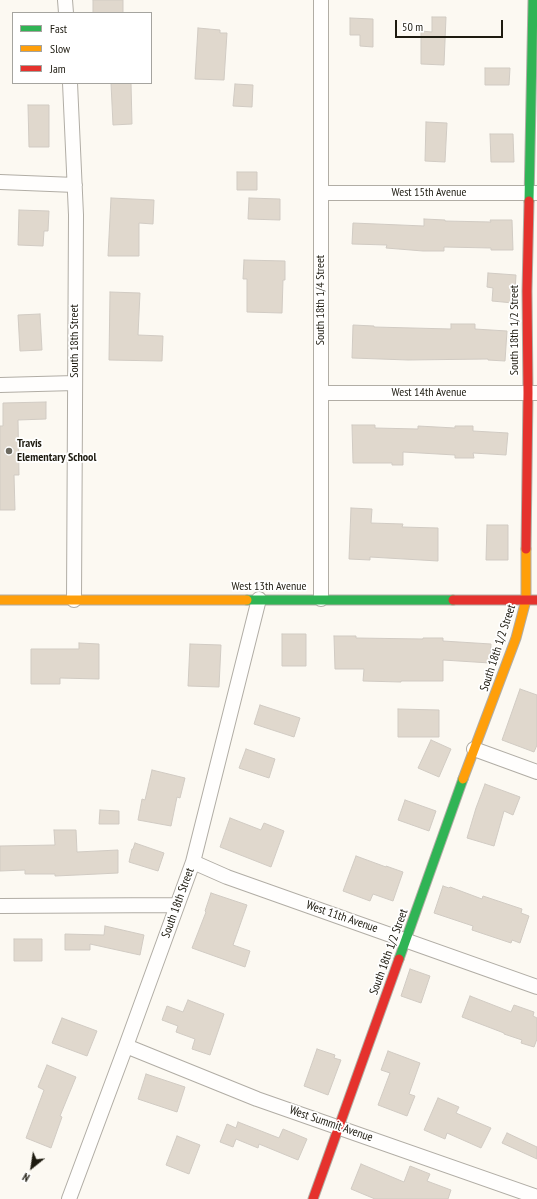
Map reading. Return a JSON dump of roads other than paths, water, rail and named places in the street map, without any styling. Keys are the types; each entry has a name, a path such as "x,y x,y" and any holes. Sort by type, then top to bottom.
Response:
{"street":[{"path":"66,0 66,12"},
{"name":"South 18th 1/4 Street","path":"321,0 321,599"},
{"name":"South 18th 1/2 Street","path":"313,1199 474,749 516,638 526,600 532,393 527,291 533,193 533,0"},
{"name":"South 18th Street","path":"70,84 76,215 74,600"},
{"path":"0,182 74,184"},
{"name":"West 15th Avenue","path":"322,192 533,193"},
{"path":"0,385 75,383"},
{"name":"West 14th Avenue","path":"322,393 532,393"},
{"name":"South 18th Street","path":"69,1199 193,862 259,599"},
{"name":"West 13th Avenue","path":"0,600 537,600"},
{"path":"474,749 537,772"},
{"name":"West 11th Avenue","path":"193,862 227,877 537,987"},
{"path":"0,906 177,905"},
{"name":"West Summit Avenue","path":"126,1046 257,1099 537,1197"}],"place":[{"name":"Travis Elementary School","path":"9,451"}]}
